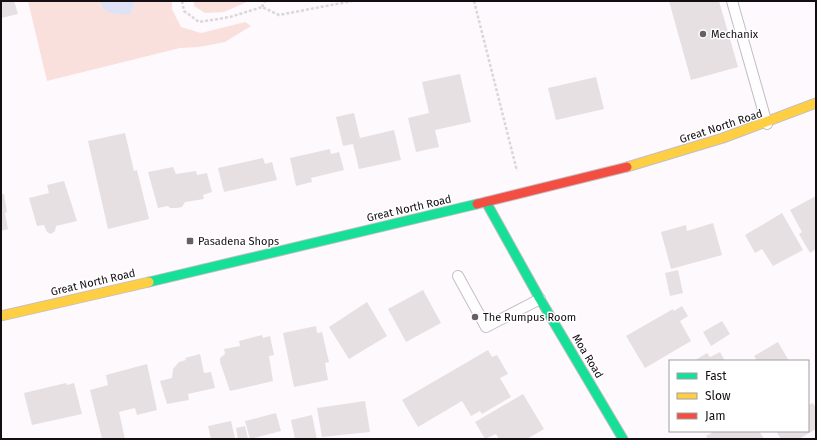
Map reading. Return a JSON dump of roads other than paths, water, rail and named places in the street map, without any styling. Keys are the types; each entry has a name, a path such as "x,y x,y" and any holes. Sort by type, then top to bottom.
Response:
{"main road":[{"name":"Great North Road","path":"1,316 609,172 701,146 767,124 816,103"},
{"name":"Moa Road","path":"486,202 540,299 623,439"}],"lane":[{"path":"732,1 767,124"},
{"path":"458,276 486,327 540,299"}],"water":[{"path":"99,1 135,1 131,14 121,14 108,12 101,6"}],"place":[{"name":"Mechanix","path":"703,34"},
{"name":"Pasadena Shops","path":"190,241"},
{"name":"The Rumpus Room","path":"475,317"}]}
